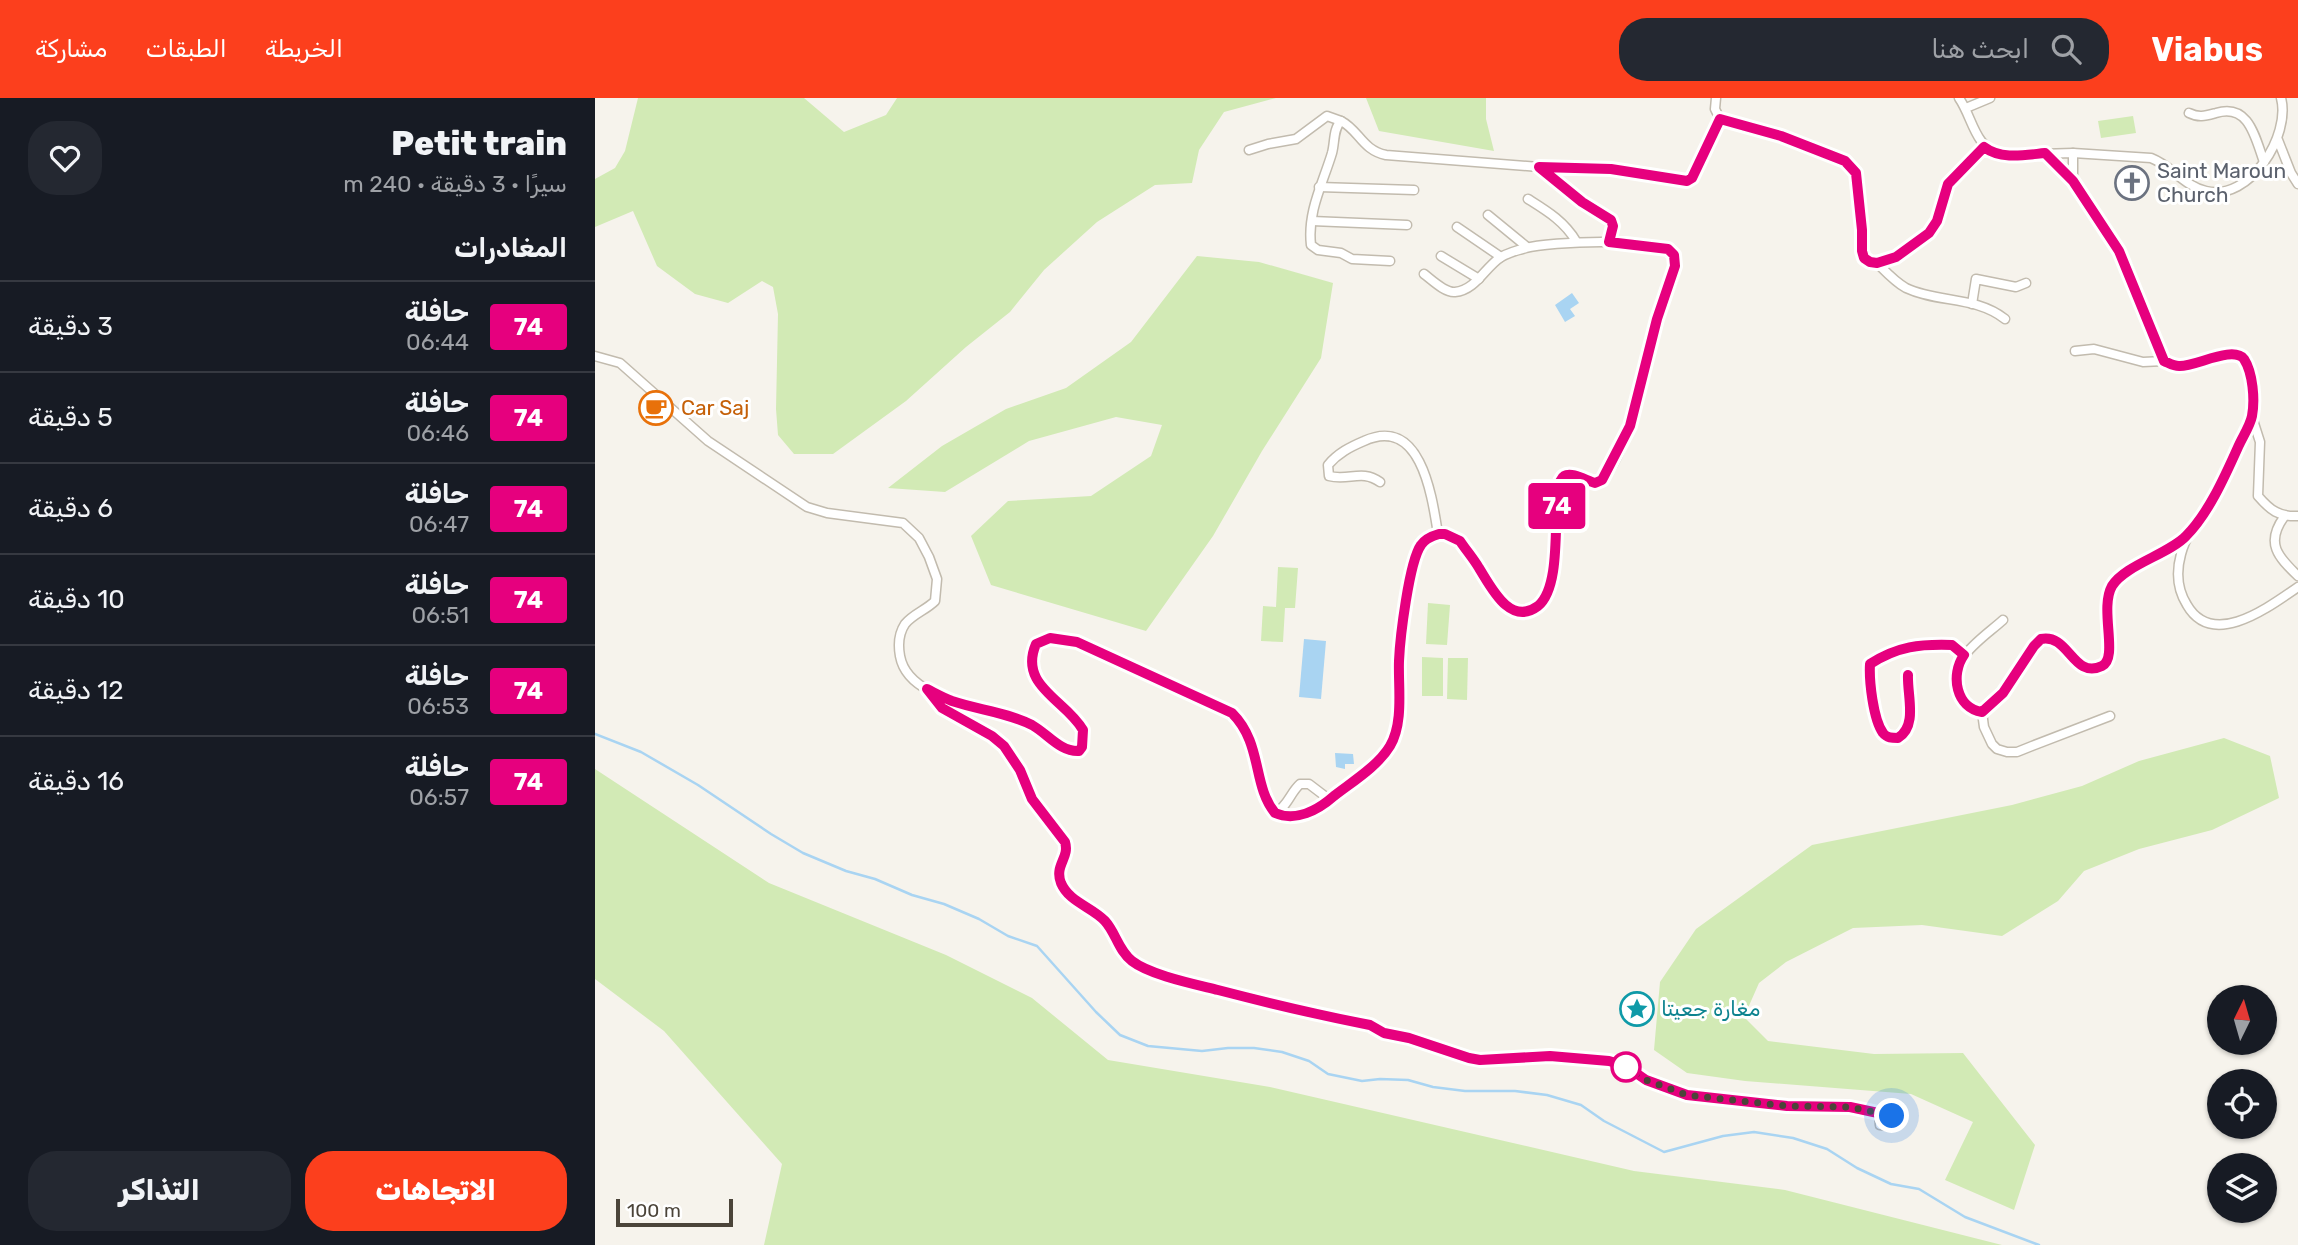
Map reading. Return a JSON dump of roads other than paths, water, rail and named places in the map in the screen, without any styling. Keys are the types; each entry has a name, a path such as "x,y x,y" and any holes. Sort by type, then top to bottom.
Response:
{"street":[{"path":"1716,98 1715,109 1720,119 1781,136 1845,161 1856,173 1862,251 1864,258 1870,262 1877,263 1896,257 1929,233 1937,221 1948,184 1984,147"},
{"path":"1959,98 1984,147 1991,152 2001,155 2073,153 2151,158 2162,162 2187,183 2210,192 2232,189 2264,162 2278,140 2284,116 2281,98"},
{"path":"1966,108 1990,98"},
{"path":"2189,113 2196,117 2231,109 2238,111 2254,133 2264,162"},
{"path":"1249,150 1296,139 1327,116 1346,124 1366,147 1386,155 1539,167 1611,169 1687,181 1692,178 1720,119"},
{"path":"1341,121 1337,126 1331,155 1319,187 1310,241 1314,248 1341,253 1352,259 1390,261"},
{"path":"2278,140 2298,184"},
{"path":"2045,153 2073,181 2127,265 2164,361"},
{"path":"2073,153 2073,181"},
{"path":"1539,167 1582,202 1611,220 1613,226 1609,242"},
{"path":"1319,187 1414,190"},
{"path":"1528,198 1565,225 1576,241"},
{"path":"1488,215 1527,247"},
{"path":"1312,221 1407,225"},
{"path":"1457,227 1501,257"},
{"path":"595,356 620,363 708,441 807,507 827,513 898,521 914,532 929,557 937,579 935,601 906,623 901,632 898,647 901,663 915,682 951,701 1021,720 1040,730 1064,749 1079,751 1082,747 1083,730 1044,690 1033,671 1031,656 1036,644 1050,638 1077,642 1232,713 1247,731 1267,803 1275,813 1284,816 1318,809 1380,758 1390,745 1398,714 1401,636 1410,580 1422,543 1439,534 1460,541 1500,600 1515,611 1529,611 1543,601 1555,567 1560,481 1563,476 1571,475 1595,483 1600,482 1614,460 1630,426 1657,319 1675,266 1674,255 1668,249 1576,241 1527,247 1501,257 1466,289 1454,292 1448,291 1424,274"},
{"path":"1441,256 1479,279"},
{"path":"1877,263 1905,287 1927,295 1972,303 1995,311 2004,319"},
{"path":"1972,303 1976,279 2017,287 2026,283"},
{"path":"2075,351 2094,349 2143,362 2164,361 2180,366 2238,354 2243,358 2250,376 2252,417 2260,442 2258,496 2273,511 2284,517 2298,516"},
{"path":"2252,417 2217,494 2186,537 2179,565 2178,587 2189,610 2197,618 2226,624 2257,614 2298,587"},
{"path":"1380,482 1363,475 1336,478 1329,476 1328,465 1341,453 1368,439 1385,435 1402,441 1414,453 1425,472 1439,534"},
{"path":"2284,517 2276,531 2275,548 2283,562 2298,576"},
{"path":"1982,712 2003,693 2041,639 2057,640 2076,663 2083,667 2105,665 2111,652 2106,607 2110,589 2122,576 2186,537"},
{"path":"1982,712 1969,708 1957,689 1957,671 1964,655 2004,620"},
{"path":"1908,675 1910,720 1907,730 1898,738 1889,738 1883,734 1877,719 1869,680 1870,664 1888,652 1910,647 1952,645 1964,655"},
{"path":"927,689 942,708 992,736 1004,746 1020,770 1032,799 1065,842 1067,851 1058,874 1067,894 1107,922 1121,949 1130,959 1147,969 1182,981 1370,1025 1384,1033 1409,1038 1469,1058 1480,1060 1550,1056 1609,1061 1626,1066 1646,1080 1687,1095 1787,1106 1850,1107 1879,1113"},
{"path":"1982,712 1984,727 1992,744 2007,752 2032,746 2110,716"},
{"path":"1275,813 1287,804 1300,784 1309,785 1330,800"}],"water":[{"path":"1572,293 1579,303 1570,309 1575,316 1565,322 1555,305"},
{"path":"1304,639 1326,641 1321,699 1299,697"},
{"path":"1335,753 1353,754 1354,764 1345,764 1345,769 1336,767"}],"waterway":[{"path":"595,734 641,752 698,785 803,853 912,895 944,904 979,919 1008,936 1037,946 1120,1035 1148,1046 1202,1051 1254,1048 1282,1052 1309,1061 1328,1074 1362,1081 1408,1080 1433,1087 1465,1091 1515,1091 1547,1095 1581,1105 1604,1121 1664,1152 1723,1136 1754,1132 1793,1138 1827,1149 1857,1168 1891,1184 1919,1189 1965,1217 2039,1245"}],"place":[{"name":"Saint Maroun Church","path":"2132,183"},
{"name":"Car Saj","path":"656,408"},
{"name":"مغارة جعيتا","path":"1637,1009"}]}
